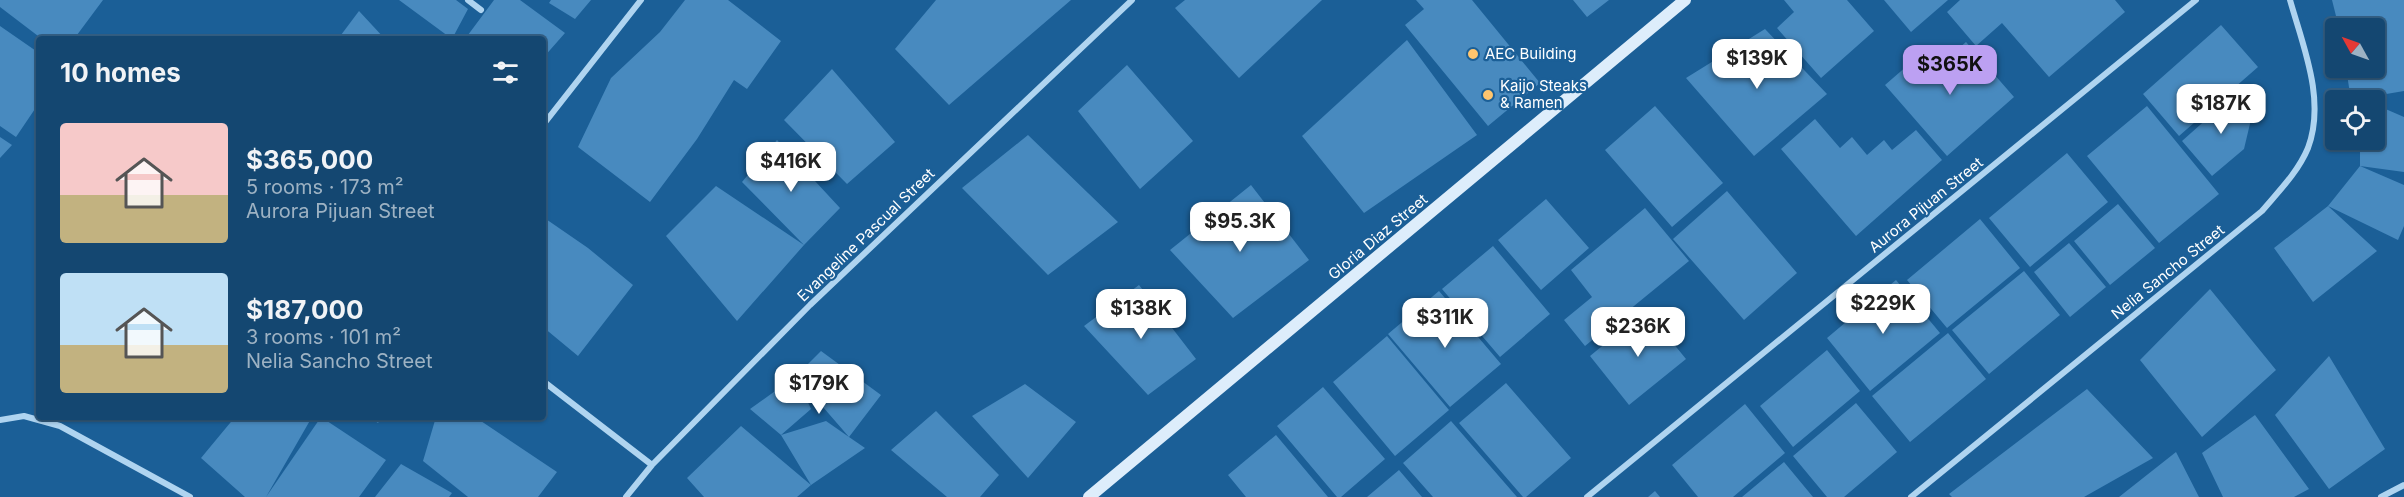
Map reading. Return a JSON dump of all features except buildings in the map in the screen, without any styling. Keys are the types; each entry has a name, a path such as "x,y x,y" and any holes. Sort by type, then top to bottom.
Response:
{"street":[{"path":"468,0 481,10"},
{"path":"546,121 641,0"},
{"name":"Evangeline Pascual Street","path":"626,497 652,465 810,305 1132,0"},
{"name":"Gloria Diaz Street","path":"1089,497 1685,0"},
{"name":"Aurora Pijuan Street","path":"1587,497 2196,0"},
{"name":"Nelia Sancho Street","path":"1911,497 2262,211 2291,178 2308,147 2314,113 2313,81 2290,0"},
{"path":"546,383 652,465"},
{"path":"0,420 24,416 36,419"},
{"path":"38,420 60,426 190,497"},
{"path":"2381,497 2404,485"}],"place":[{"name":"AEC Building","path":"1473,54"},
{"name":"Kaijo Steaks & Ramen","path":"1488,95"}]}
